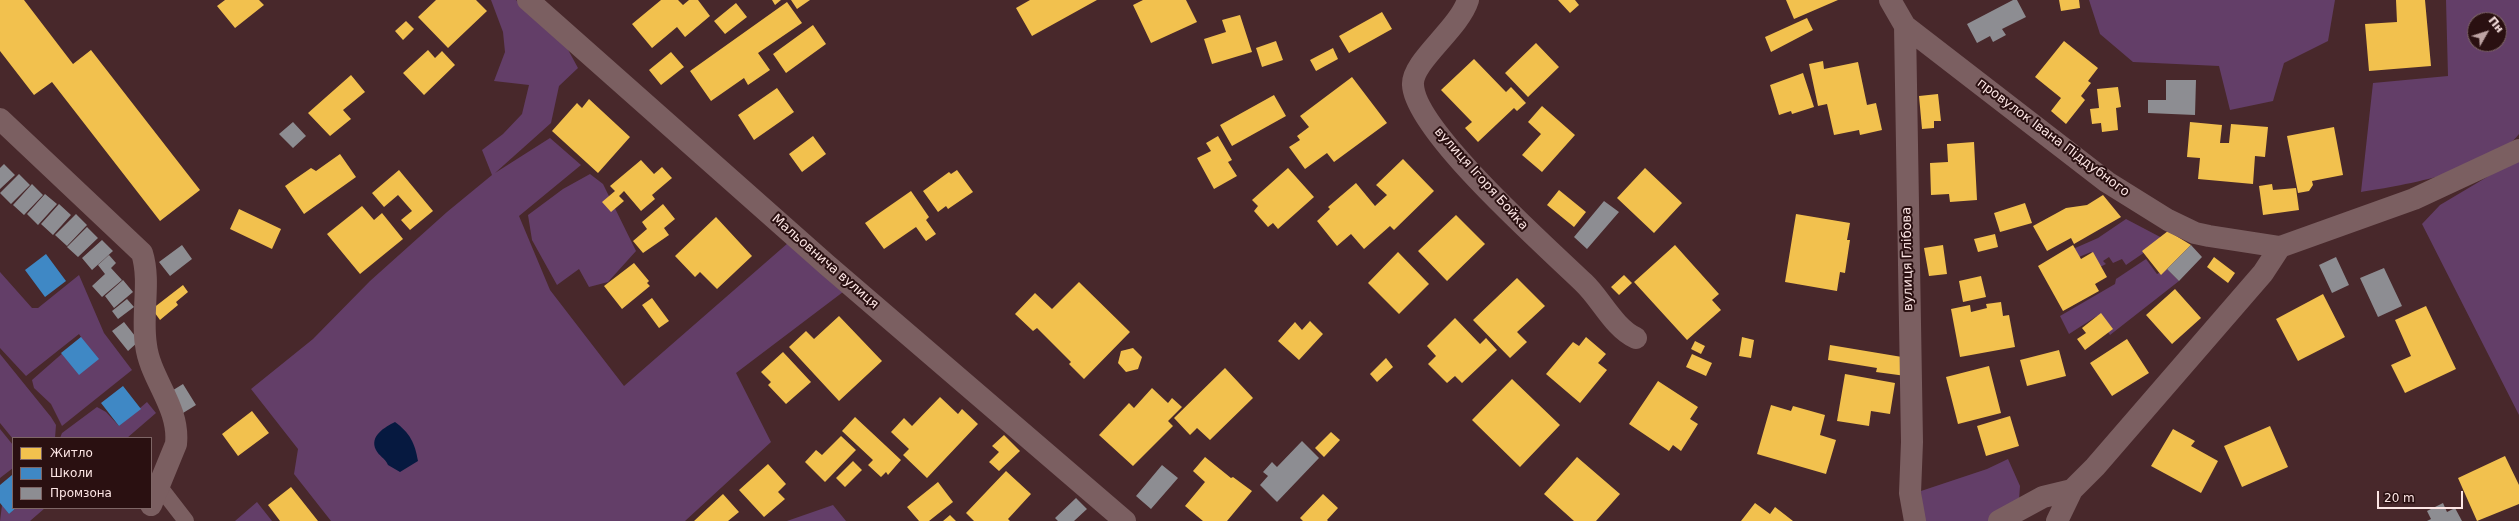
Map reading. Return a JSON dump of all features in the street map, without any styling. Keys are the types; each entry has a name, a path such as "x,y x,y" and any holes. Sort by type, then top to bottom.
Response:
{"street":[{"name":"Мальовнича вулиця","path":"528,0 827,265 1125,521"},
{"name":"вулиця Ігоря Бойка","path":"1468,0 1454,26 1420,64 1414,74 1412,84 1419,106 1446,142 1486,188 1545,248 1584,284 1624,330 1636,338"},
{"name":"вулиця Глібова","path":"1890,0 1905,26 1912,442 1910,493 1914,521"},
{"name":"провулок Івана Піддубного","path":"1905,26 1955,62 2090,170 2168,220 2195,233 2280,247 2414,199 2519,150"},
{"path":"0,119 142,253 145,270 146,344 150,363 170,407 177,436 176,444 155,496"},
{"path":"2057,521 2072,490 2095,467 2263,273 2280,247"},
{"path":"1999,521 2043,497 2072,490"},
{"path":"144,521 150,509"}],"lane":[{"path":"155,496 186,521"}],"shaded area":[{"path":"491,0 516,0 566,46 578,68 559,86 551,123 495,173 550,138 581,165 519,216 550,290 624,386 788,243 843,292 736,373 771,442 685,521 331,521 294,474 298,449 251,389 313,339 370,281 447,212 492,175 482,150 503,134 522,114 529,85 494,81 505,52 503,32"},
{"path":"2089,0 2335,0 2328,41 2284,63 2273,101 2230,110 2219,66 2133,62 2100,34"},
{"path":"2446,0 2519,0 2519,134 2506,147 2488,158 2468,167 2446,174 2400,185 2361,192 2373,83 2448,76"},
{"path":"2519,158 2519,415 2422,224 2440,205"},
{"path":"590,174 603,184 636,251 608,282 589,287 579,269 557,285 532,240 528,215 563,189"},
{"path":"2126,219 2164,239 2126,265 2122,259 2113,263 2109,257 2103,261 2106,264 2100,267 2091,252 2079,257 2073,249 2098,238"},
{"path":"2146,259 2157,274 2167,269 2179,281 2110,335 2097,316 2069,334 2060,316 2115,284 2116,279"},
{"path":"0,272 32,308 38,308 79,275 104,333 132,370 62,426 51,404 34,388 32,380 81,337 79,334 26,376 0,348"},
{"path":"0,354 51,417 56,425 55,437 12,438 0,423"},
{"path":"147,402 156,413 128,437 60,437 62,433 97,407 106,412 119,426"},
{"path":"0,429 12,444 12,469 0,478"},
{"path":"2008,459 2020,486 2019,500 1992,521 1922,521 1921,491 1987,469"},
{"path":"257,502 272,521 235,521"},
{"path":"2,505 9,514 15,509 44,509 30,521 0,521"},
{"path":"833,505 846,521 787,521"}],"water":[{"path":"395,422 408,434 411,439 418,461 400,472 388,465 377,452 374,445 376,436 383,429"}],"building: Житло":[{"path":"0,0 24,0 73,64 91,50 200,190 160,221 52,82 34,95 0,51"},
{"path":"225,0 259,0 264,5 235,28 217,6"},
{"path":"436,0 476,0 487,11 448,48 418,17"},
{"path":"661,0 678,0 683,5 689,0 698,0 710,16 685,37 677,27 652,48 632,24"},
{"path":"772,0 781,0 775,5"},
{"path":"791,0 810,0 797,9"},
{"path":"1030,0 1097,0 1032,36 1016,8"},
{"path":"1143,0 1186,0 1197,22 1151,43 1133,5"},
{"path":"1558,0 1575,0 1579,5 1570,13"},
{"path":"1786,0 1838,0 1794,19"},
{"path":"2059,0 2079,0 2080,8 2061,11"},
{"path":"2396,0 2425,0 2431,66 2369,71 2365,24 2397,22"},
{"path":"787,2 802,23 758,53 770,70 748,85 744,78 711,101 690,71"},
{"path":"736,3 747,17 725,34 714,21"},
{"path":"1382,12 1392,29 1349,53 1339,36"},
{"path":"1240,15 1252,52 1212,64 1204,39 1226,32 1222,20"},
{"path":"1807,18 1813,30 1771,52 1765,37"},
{"path":"406,21 414,29 403,40 395,31"},
{"path":"813,25 826,44 786,73 773,54"},
{"path":"1276,41 1283,60 1262,67 1256,48"},
{"path":"2064,41 2098,68 2088,81 2091,83 2081,96 2085,100 2066,124 2051,111 2061,98 2035,77"},
{"path":"1536,43 1559,67 1528,97 1505,73"},
{"path":"1333,48 1338,59 1316,71 1310,60"},
{"path":"428,50 435,58 442,51 455,65 424,95 403,73"},
{"path":"671,52 684,67 661,85 649,70"},
{"path":"1474,59 1506,92 1511,87 1526,103 1517,111 1514,108 1478,142 1465,128 1472,122 1441,90"},
{"path":"1823,61 1824,69 1858,62 1867,105 1876,103 1882,130 1860,135 1859,130 1834,135 1827,104 1818,106 1809,64"},
{"path":"1803,73 1814,107 1792,114 1791,111 1779,115 1770,85"},
{"path":"351,75 365,92 343,110 351,119 330,136 308,113"},
{"path":"1352,77 1387,123 1334,162 1327,153 1305,169 1289,147 1300,140 1297,136 1309,127 1300,116"},
{"path":"2118,87 2121,107 2116,108 2118,130 2102,132 2101,123 2092,124 2090,109 2099,108 2097,89"},
{"path":"777,88 794,112 754,140 738,115"},
{"path":"1938,94 1941,121 1934,121 1934,128 1922,129 1919,96"},
{"path":"1274,95 1286,116 1232,146 1220,125"},
{"path":"589,99 630,137 598,173 552,131 577,103 582,108"},
{"path":"1542,106 1575,135 1542,172 1522,155 1541,134 1528,122"},
{"path":"2190,122 2222,125 2220,143 2229,143 2231,124 2268,127 2265,157 2255,156 2253,184 2198,179 2200,158 2187,157"},
{"path":"2334,127 2343,175 2312,181 2313,185 2309,191 2298,193 2287,136"},
{"path":"813,136 826,154 802,172 789,154"},
{"path":"1218,136 1232,160 1228,162 1237,176 1214,189 1197,158 1211,151 1206,143"},
{"path":"1974,142 1977,200 1950,202 1949,194 1931,195 1930,163 1948,162 1947,144"},
{"path":"340,154 356,177 304,214 285,186 311,168 316,171"},
{"path":"1403,159 1434,191 1394,230 1390,226 1364,249 1351,234 1337,246 1317,221 1330,209 1328,207 1356,183 1375,206 1387,195 1376,185"},
{"path":"641,160 654,174 662,167 672,178 652,195 655,199 641,211 624,191 619,196 624,201 611,212 602,202 615,191 610,186"},
{"path":"1288,168 1314,197 1278,229 1273,223 1268,227 1254,211 1258,206 1252,200"},
{"path":"1645,168 1682,203 1654,233 1617,198"},
{"path":"399,170 433,211 410,230 401,220 412,211 398,195 384,207 372,193"},
{"path":"957,170 973,192 948,209 946,206 938,212 923,191 949,172 951,174"},
{"path":"2272,184 2273,190 2296,188 2299,210 2263,215 2259,186"},
{"path":"1559,190 1586,212 1574,227 1547,205"},
{"path":"911,191 929,217 926,220 936,234 926,241 916,227 884,249 865,223"},
{"path":"2103,195 2121,217 2074,244 2071,238 2047,251 2033,226 2066,208 2087,205"},
{"path":"2025,203 2032,223 2000,232 1994,213"},
{"path":"663,204 675,219 664,228 669,235 643,253 633,241 647,229 642,222"},
{"path":"362,206 374,220 382,213 403,239 360,274 327,234"},
{"path":"239,209 281,229 272,249 230,229"},
{"path":"1796,214 1850,223 1847,240 1850,240 1845,273 1840,272 1837,291 1785,282"},
{"path":"1456,215 1485,244 1447,281 1418,251"},
{"path":"716,217 752,256 717,289 700,272 695,277 675,256"},
{"path":"2168,231 2191,245 2161,275 2142,251"},
{"path":"1995,234 1998,247 1978,252 1974,239"},
{"path":"1675,245 1719,294 1712,300 1721,310 1687,340 1634,282"},
{"path":"1943,245 1947,274 1929,276 1924,248"},
{"path":"2073,245 2081,259 2093,252 2107,277 2095,284 2099,291 2063,311 2038,266"},
{"path":"1398,252 1429,284 1399,314 1368,283"},
{"path":"2214,257 2235,273 2228,283 2207,267"},
{"path":"634,263 649,281 647,283 650,286 622,309 604,286"},
{"path":"1624,275 1632,283 1619,295 1611,287"},
{"path":"1981,276 1986,297 1963,302 1959,281"},
{"path":"1517,278 1545,306 1517,332 1527,342 1510,358 1473,320"},
{"path":"1079,282 1130,332 1084,379 1069,364 1071,362 1037,328 1033,331 1015,314 1035,293 1052,309"},
{"path":"183,285 188,292 176,302 178,305 160,320 152,309"},
{"path":"2175,289 2201,318 2172,344 2146,315"},
{"path":"2323,294 2345,337 2298,361 2276,319"},
{"path":"652,298 669,321 659,328 642,305"},
{"path":"2001,302 2003,316 2009,315 2015,347 1960,357 1951,309 1970,305 1971,312 1987,308 1986,304"},
{"path":"2426,306 2456,369 2405,393 2391,365 2411,356 2395,320"},
{"path":"2101,313 2113,329 2085,350 2077,339 2086,333 2082,328"},
{"path":"839,316 882,361 839,401 789,347 806,331 814,339"},
{"path":"1455,318 1480,344 1486,338 1497,350 1462,383 1455,376 1447,383 1428,364 1436,356 1427,346"},
{"path":"1310,321 1323,334 1299,360 1278,341 1295,322 1302,330"},
{"path":"1586,337 1606,354 1598,363 1607,370 1580,403 1546,374 1573,342 1579,346"},
{"path":"1742,337 1754,340 1751,358 1739,356"},
{"path":"2127,339 2149,373 2112,396 2090,363"},
{"path":"1695,341 1705,346 1701,354 1691,349"},
{"path":"1830,345 1908,358 1906,376 1876,372 1877,368 1828,360"},
{"path":"1133,348 1142,357 1138,369 1126,372 1118,363 1121,351"},
{"path":"2059,350 2066,376 2027,386 2020,360"},
{"path":"783,352 811,382 786,404 768,385 771,382 761,372"},
{"path":"1692,354 1712,363 1706,376 1686,367"},
{"path":"1386,358 1393,367 1377,382 1370,374"},
{"path":"1989,366 2001,413 1958,424 1946,377"},
{"path":"1225,368 1253,398 1210,440 1197,428 1190,435 1174,418"},
{"path":"1845,374 1895,383 1890,414 1871,411 1869,426 1837,421"},
{"path":"1512,379 1560,425 1520,467 1472,420"},
{"path":"1658,381 1698,407 1690,419 1698,424 1681,451 1673,445 1669,451 1629,424"},
{"path":"1152,388 1168,403 1172,398 1182,407 1168,421 1173,426 1133,466 1099,435 1129,403 1134,408"},
{"path":"940,397 958,414 962,409 978,424 927,478 903,455 909,449 891,432 904,418 912,426"},
{"path":"1771,405 1791,411 1793,406 1825,415 1820,435 1836,440 1826,474 1757,454"},
{"path":"252,411 269,433 238,456 222,434"},
{"path":"2010,416 2019,446 1986,456 1977,426"},
{"path":"855,417 901,460 888,475 886,472 881,477 868,465 873,460 842,431"},
{"path":"2270,426 2288,467 2242,487 2224,446"},
{"path":"2173,429 2195,441 2191,446 2218,461 2201,493 2151,466"},
{"path":"1331,432 1340,440 1324,457 1315,448"},
{"path":"1004,435 1020,451 999,471 989,462 999,452 992,446"},
{"path":"841,436 856,450 825,482 805,462 816,450 822,455"},
{"path":"2505,456 2519,485 2519,504 2477,521 2458,478"},
{"path":"1205,457 1231,478 1233,477 1252,491 1227,521 1203,521 1185,506 1205,482 1193,471"},
{"path":"1577,457 1620,494 1596,521 1574,521 1544,494"},
{"path":"853,461 862,470 845,487 836,478"},
{"path":"768,464 786,484 778,492 785,499 764,517 739,490"},
{"path":"1006,471 1031,494 1008,519 1010,521 974,521 966,513"},
{"path":"938,482 953,502 929,521 919,521 907,507"},
{"path":"291,487 318,521 280,521 268,505"},
{"path":"723,494 739,512 728,521 694,521"},
{"path":"1323,494 1338,508 1327,520 1328,521 1303,521 1300,518"},
{"path":"1755,503 1770,514 1775,507 1793,521 1741,521"},
{"path":"950,515 956,521 943,521"}],"building: Школи":[{"path":"46,254 66,281 45,297 25,270"},
{"path":"81,337 99,359 79,375 61,353"},
{"path":"123,386 141,409 119,426 101,403"},
{"path":"12,475 12,509 15,509 9,514 0,503 0,485"}],"building: Промзона":[{"path":"2013,0 2017,0 2026,17 2002,29 2006,35 1993,42 1990,36 1977,43 1967,24"},
{"path":"2166,80 2196,80 2195,115 2148,113 2148,100 2166,100"},
{"path":"293,122 306,136 293,148 279,134"},
{"path":"4,164 15,175 0,189 0,168"},
{"path":"19,174 30,185 11,204 0,193"},
{"path":"32,184 43,195 24,215 13,205"},
{"path":"45,194 57,204 38,225 27,214"},
{"path":"1604,201 1619,212 1587,249 1574,237"},
{"path":"59,204 71,215 53,235 41,224"},
{"path":"76,214 87,225 67,246 55,235"},
{"path":"87,227 98,238 78,257 67,247"},
{"path":"102,240 113,251 92,270 82,258"},
{"path":"182,245 192,259 170,276 159,262"},
{"path":"2191,245 2202,257 2179,281 2167,269"},
{"path":"109,255 116,263 111,268 122,280 102,297 92,286 105,274 98,265"},
{"path":"2336,257 2349,285 2332,293 2319,265"},
{"path":"2384,268 2402,306 2378,317 2360,278"},
{"path":"123,280 133,292 114,308 105,296"},
{"path":"127,299 134,307 118,319 112,311"},
{"path":"124,322 139,341 128,351 112,331"},
{"path":"183,384 196,405 183,413 170,392"},
{"path":"1302,441 1319,458 1277,502 1260,485 1268,476 1263,472 1272,462 1277,467"},
{"path":"1162,465 1178,478 1151,509 1136,496"},
{"path":"1076,498 1087,509 1074,521 1058,521 1055,518"},
{"path":"2443,503 2447,512 2455,508 2462,521 2427,521 2431,519 2427,511"}]}
